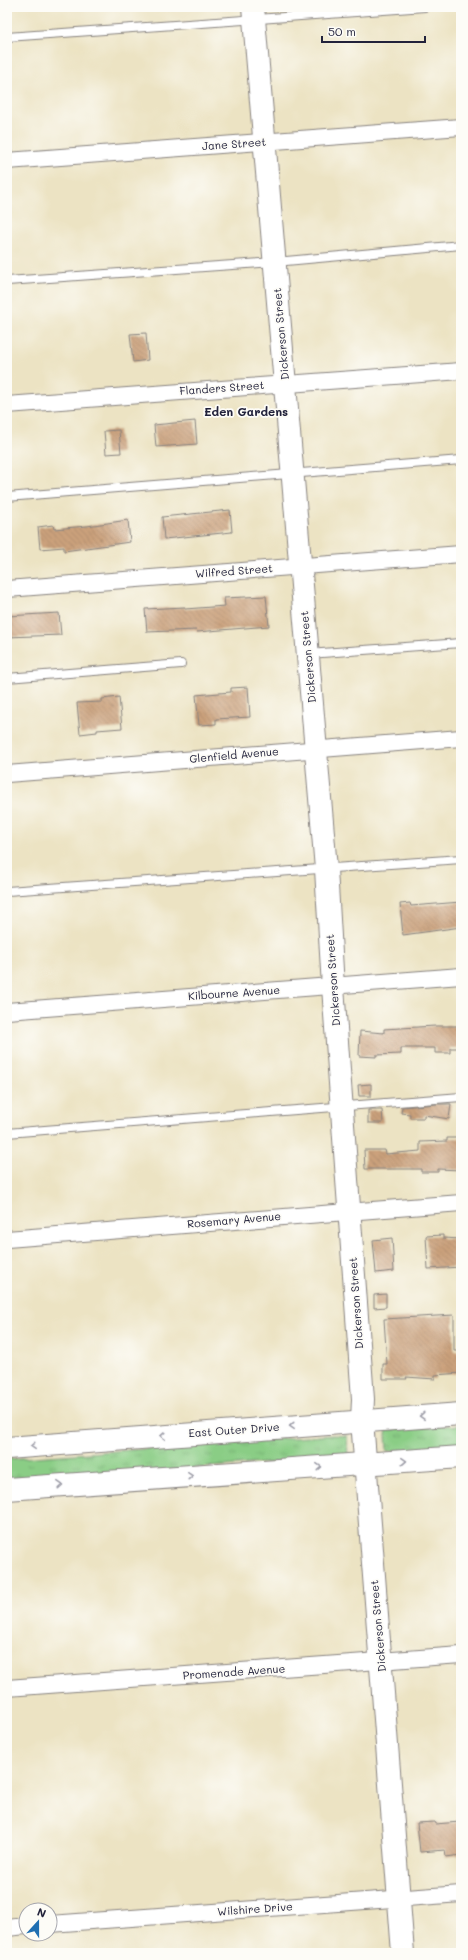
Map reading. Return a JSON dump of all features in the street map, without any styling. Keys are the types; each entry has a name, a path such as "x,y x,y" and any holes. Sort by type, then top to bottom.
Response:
{"street":[{"name":"Dickerson Street","path":"253,13 326,869 332,987 350,1210 363,1399 362,1420 365,1464 403,1953"},
{"name":"Jane Street","path":"7,161 461,126"},
{"name":"Flanders Street","path":"7,405 461,371"},
{"name":"Wilfred Street","path":"7,589 461,554"},
{"name":"Glenfield Avenue","path":"7,774 461,738"},
{"name":"Kilbourne Avenue","path":"7,1011 461,976"},
{"name":"Rosemary Avenue","path":"7,1239 350,1210 461,1203"},
{"name":"East Outer Drive","path":"7,1448 362,1420 461,1414"},
{"path":"7,1489 461,1457"},
{"name":"Promenade Avenue","path":"7,1688 461,1655"},
{"name":"Wilshire Drive","path":"58,1923 461,1894"},
{"path":"7,1928 18,1927"}],"lane":[{"path":"7,37 253,13 425,7"},
{"path":"7,281 275,262 461,245"},
{"path":"7,497 461,460"},
{"path":"308,654 461,643"},
{"path":"7,678 181,664"},
{"path":"7,891 461,859"},
{"path":"7,1133 461,1097"}],"green space":[{"path":"461,1425 461,1447 387,1451 387,1430"},
{"path":"333,1435 347,1436 348,1457 7,1482 7,1459"}],"building":[{"path":"146,333 148,360 133,362 130,334"},
{"path":"195,421 197,444 156,447 154,425"},
{"path":"119,430 121,453 106,454 104,431"},
{"path":"230,510 232,532 164,539 162,517"},
{"path":"128,520 130,542 64,551 64,547 40,549 38,527 53,525 54,529"},
{"path":"266,596 269,626 197,632 196,630 147,632 145,609 185,607 185,609 225,606 224,598"},
{"path":"59,613 61,635 7,637 7,616"},
{"path":"248,687 250,717 216,719 216,724 199,725 196,695 231,692 231,688"},
{"path":"119,697 122,728 97,730 97,732 80,734 77,703 102,702 102,699"},
{"path":"461,902 461,927 403,935 400,904 410,903 411,906"},
{"path":"461,1026 461,1048 450,1048 450,1053 435,1053 435,1048 401,1048 401,1054 376,1055 376,1057 359,1056 360,1031 384,1033 384,1029"},
{"path":"371,1084 371,1096 359,1096 358,1085"},
{"path":"451,1104 449,1119 424,1115 424,1118 410,1118 410,1114 401,1113 402,1107"},
{"path":"368,1110 382,1110 383,1123 368,1123"},
{"path":"447,1138 461,1138 461,1170 438,1169 438,1172 421,1172 421,1169 365,1169 364,1150 385,1150 386,1154 420,1151 420,1142 447,1141"},
{"path":"443,1235 443,1238 461,1239 461,1267 428,1269 426,1236"},
{"path":"392,1238 394,1271 376,1273 373,1240"},
{"path":"386,1294 386,1307 374,1308 374,1295"},
{"path":"454,1315 454,1351 461,1351 461,1373 435,1375 435,1379 406,1377 407,1379 383,1379 383,1364 387,1364 384,1319"},
{"path":"434,1822 435,1824 460,1822 461,1855 446,1857 445,1850 420,1852 417,1823"}],"district":[{"name":"Eden Gardens","path":"246,412"}]}
